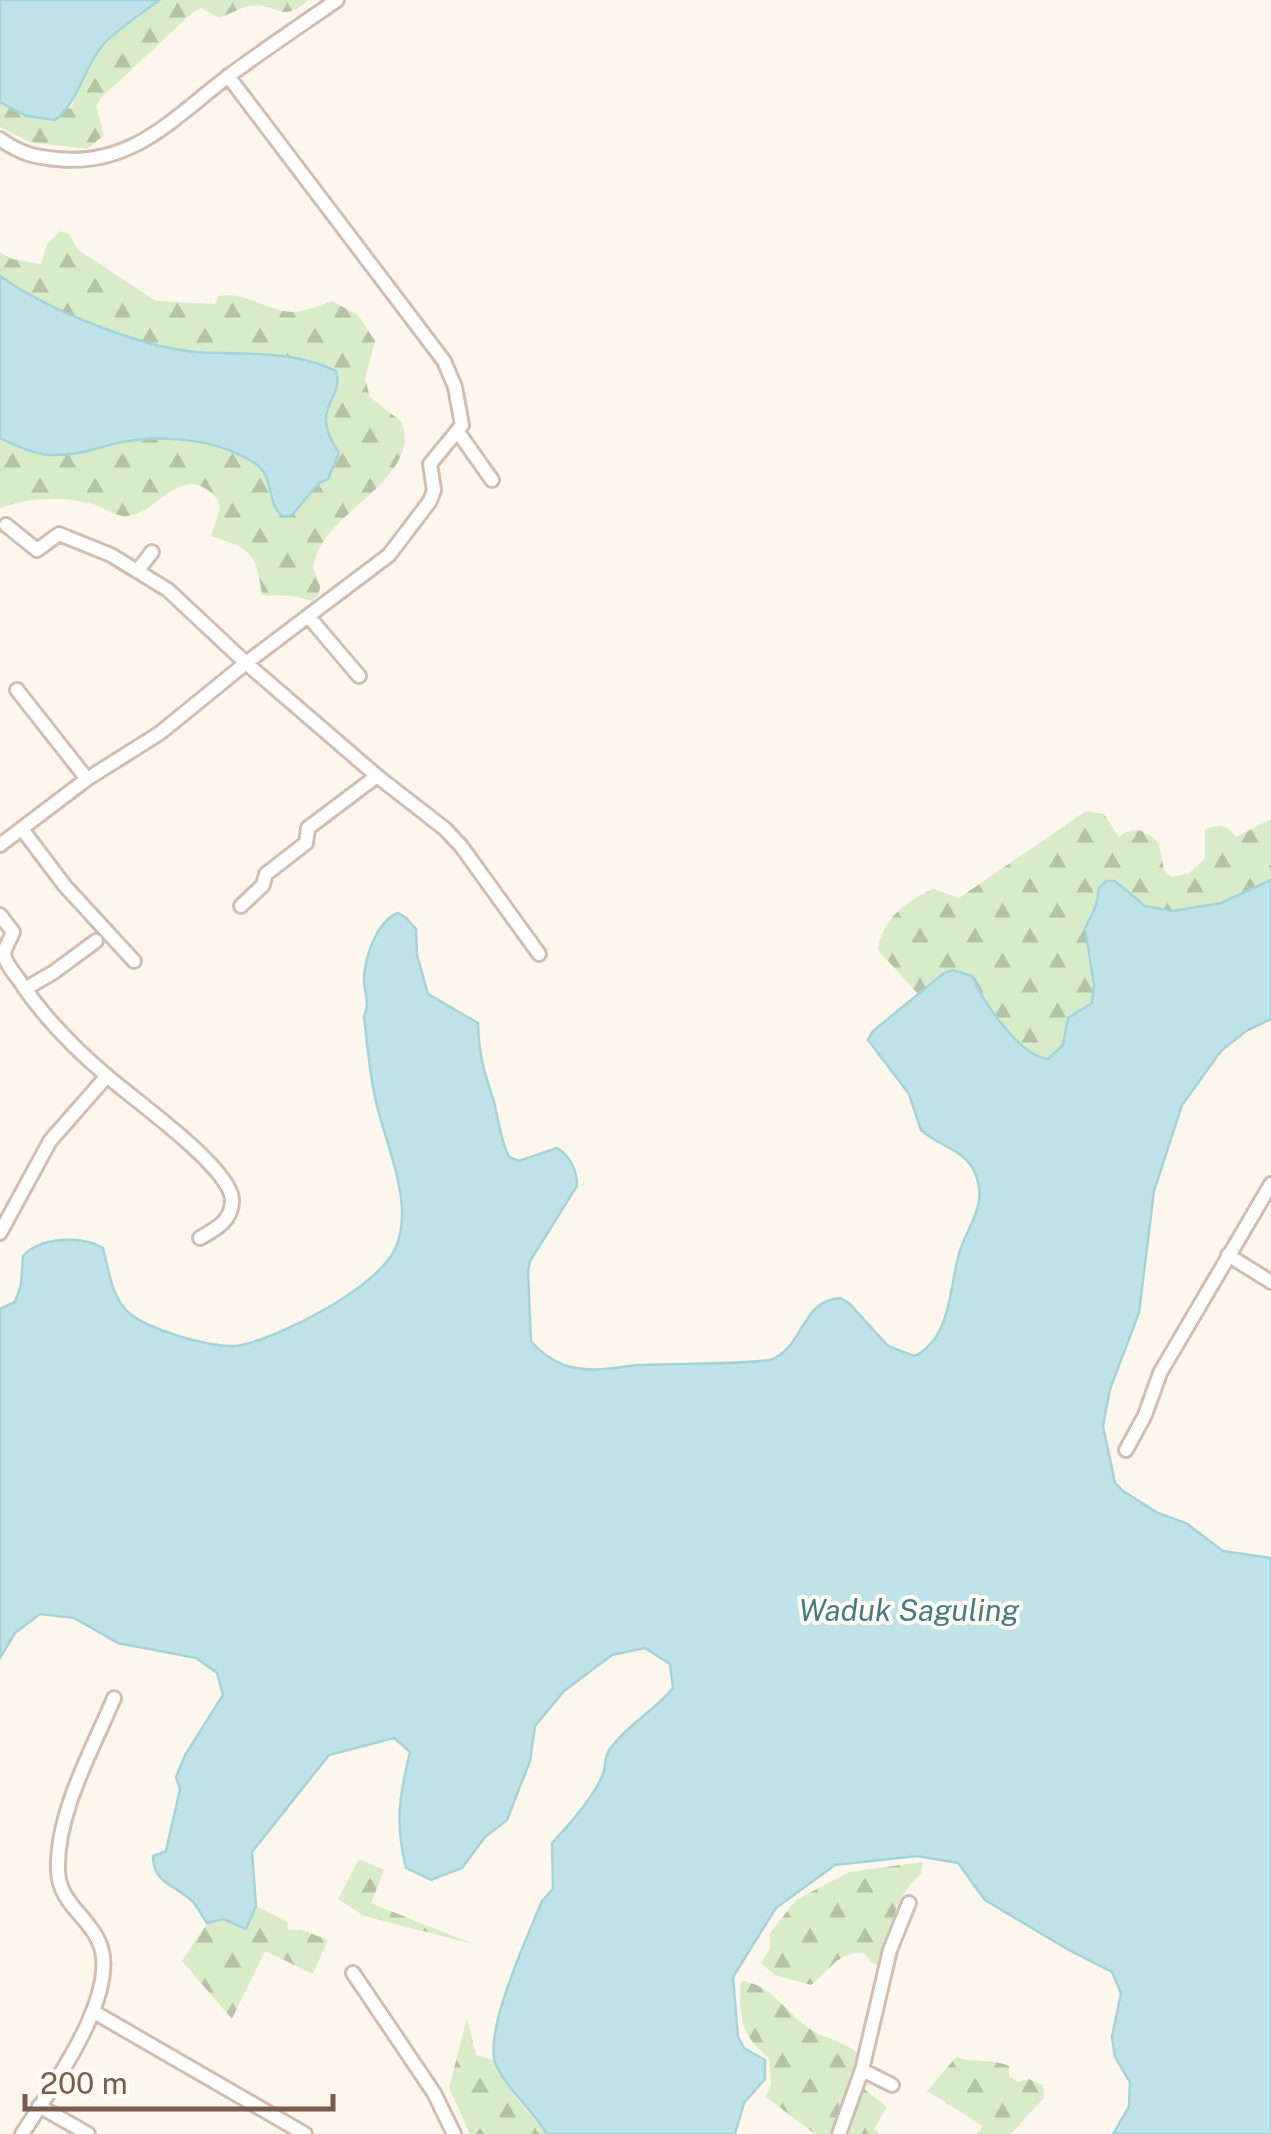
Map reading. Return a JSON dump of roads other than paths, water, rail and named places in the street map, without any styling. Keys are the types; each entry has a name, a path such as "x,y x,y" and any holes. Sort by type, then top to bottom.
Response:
{"street":[{"path":"0,151 81,162 114,155 178,118 228,76 337,0"},
{"path":"0,845 87,779 160,733 389,554 430,501 434,490 430,464 458,432 462,416 444,361 228,76"},
{"path":"0,139 23,154"},
{"path":"458,432 492,480"},
{"path":"6,526 34,550 62,534 138,570 168,590 377,776 445,829 540,954"},
{"path":"138,570 152,552"},
{"path":"308,616 359,676"},
{"path":"16,690 87,779"},
{"path":"240,906 263,885 266,874 306,843 308,828 377,776"},
{"path":"22,829 65,886 134,961"},
{"path":"0,916 13,932 5,955 25,988 60,1030 107,1076 180,1134 228,1186 232,1200 227,1219 200,1238"},
{"path":"0,948 12,938"},
{"path":"25,988 96,940"},
{"path":"0,1233 36,1161 107,1076"},
{"path":"1126,1450 1145,1416 1160,1373 1271,1184"},
{"path":"1228,1255 1271,1282"},
{"path":"22,2134 94,2012 106,1976 104,1953 96,1936 62,1891 58,1848 70,1807 114,1698"},
{"path":"839,2134 862,2070 890,1950 909,1903"},
{"path":"353,1973 434,2093 454,2134"},
{"path":"94,2012 305,2134"},
{"path":"862,2070 892,2085"},
{"path":"39,2106 88,2134"}],"water":[{"path":"0,0 159,0 102,46 70,104 55,120 27,116 0,102"},
{"path":"0,276 67,313 148,343 196,352 295,358 336,371 336,390 326,424 339,453 328,479 319,483 292,515 283,517 274,505 262,469 224,448 187,440 149,439 52,455 0,438"},
{"name":"Waduk Saguling","path":"1271,880 1271,1019 1246,1031 1221,1051 1182,1105 1154,1191 1139,1313 1110,1389 1103,1426 1115,1483 1123,1491 1158,1513 1186,1523 1223,1551 1271,1558 1271,2134 1113,2134 1129,2107 1130,2082 1115,2057 1112,2037 1121,1993 1112,1972 985,1900 958,1863 917,1856 835,1865 776,1908 733,1977 738,2037 744,2048 765,2060 765,2079 744,2103 735,2134 547,2134 496,2065 495,2031 527,1936 542,1901 553,1889 552,1843 595,1789 610,1749 673,1688 670,1664 645,1648 612,1655 564,1691 535,1726 530,1761 507,1820 485,1837 462,1868 431,1880 406,1868 400,1810 410,1752 394,1738 329,1755 252,1852 256,1906 246,1929 224,1919 207,1923 187,1896 161,1879 153,1856 166,1851 180,1789 176,1777 185,1755 223,1695 217,1673 196,1658 118,1643 74,1618 40,1614 15,1633 0,1658 0,1309 15,1302 23,1256 30,1250 62,1240 84,1241 103,1248 117,1297 136,1318 200,1342 242,1345 327,1308 384,1264 395,1249 402,1211 396,1170 372,1083 364,976 367,958 384,923 398,913 406,918 416,929 417,955 428,994 478,1023 483,1064 509,1157 519,1161 557,1148 572,1164 577,1186 530,1261 528,1271 531,1341 545,1355 584,1369 770,1360 790,1345 817,1307 840,1298 888,1346 914,1356 926,1348 942,1326 959,1254 978,1205 979,1185 965,1159 921,1130 909,1094 868,1040 873,1031 944,973 953,970 972,976 1014,1038 1037,1056 1048,1059 1063,1045 1068,1018 1092,1003 1094,985 1085,929 1099,888 1106,881 1115,881 1145,906 1173,911 1221,903"}]}
